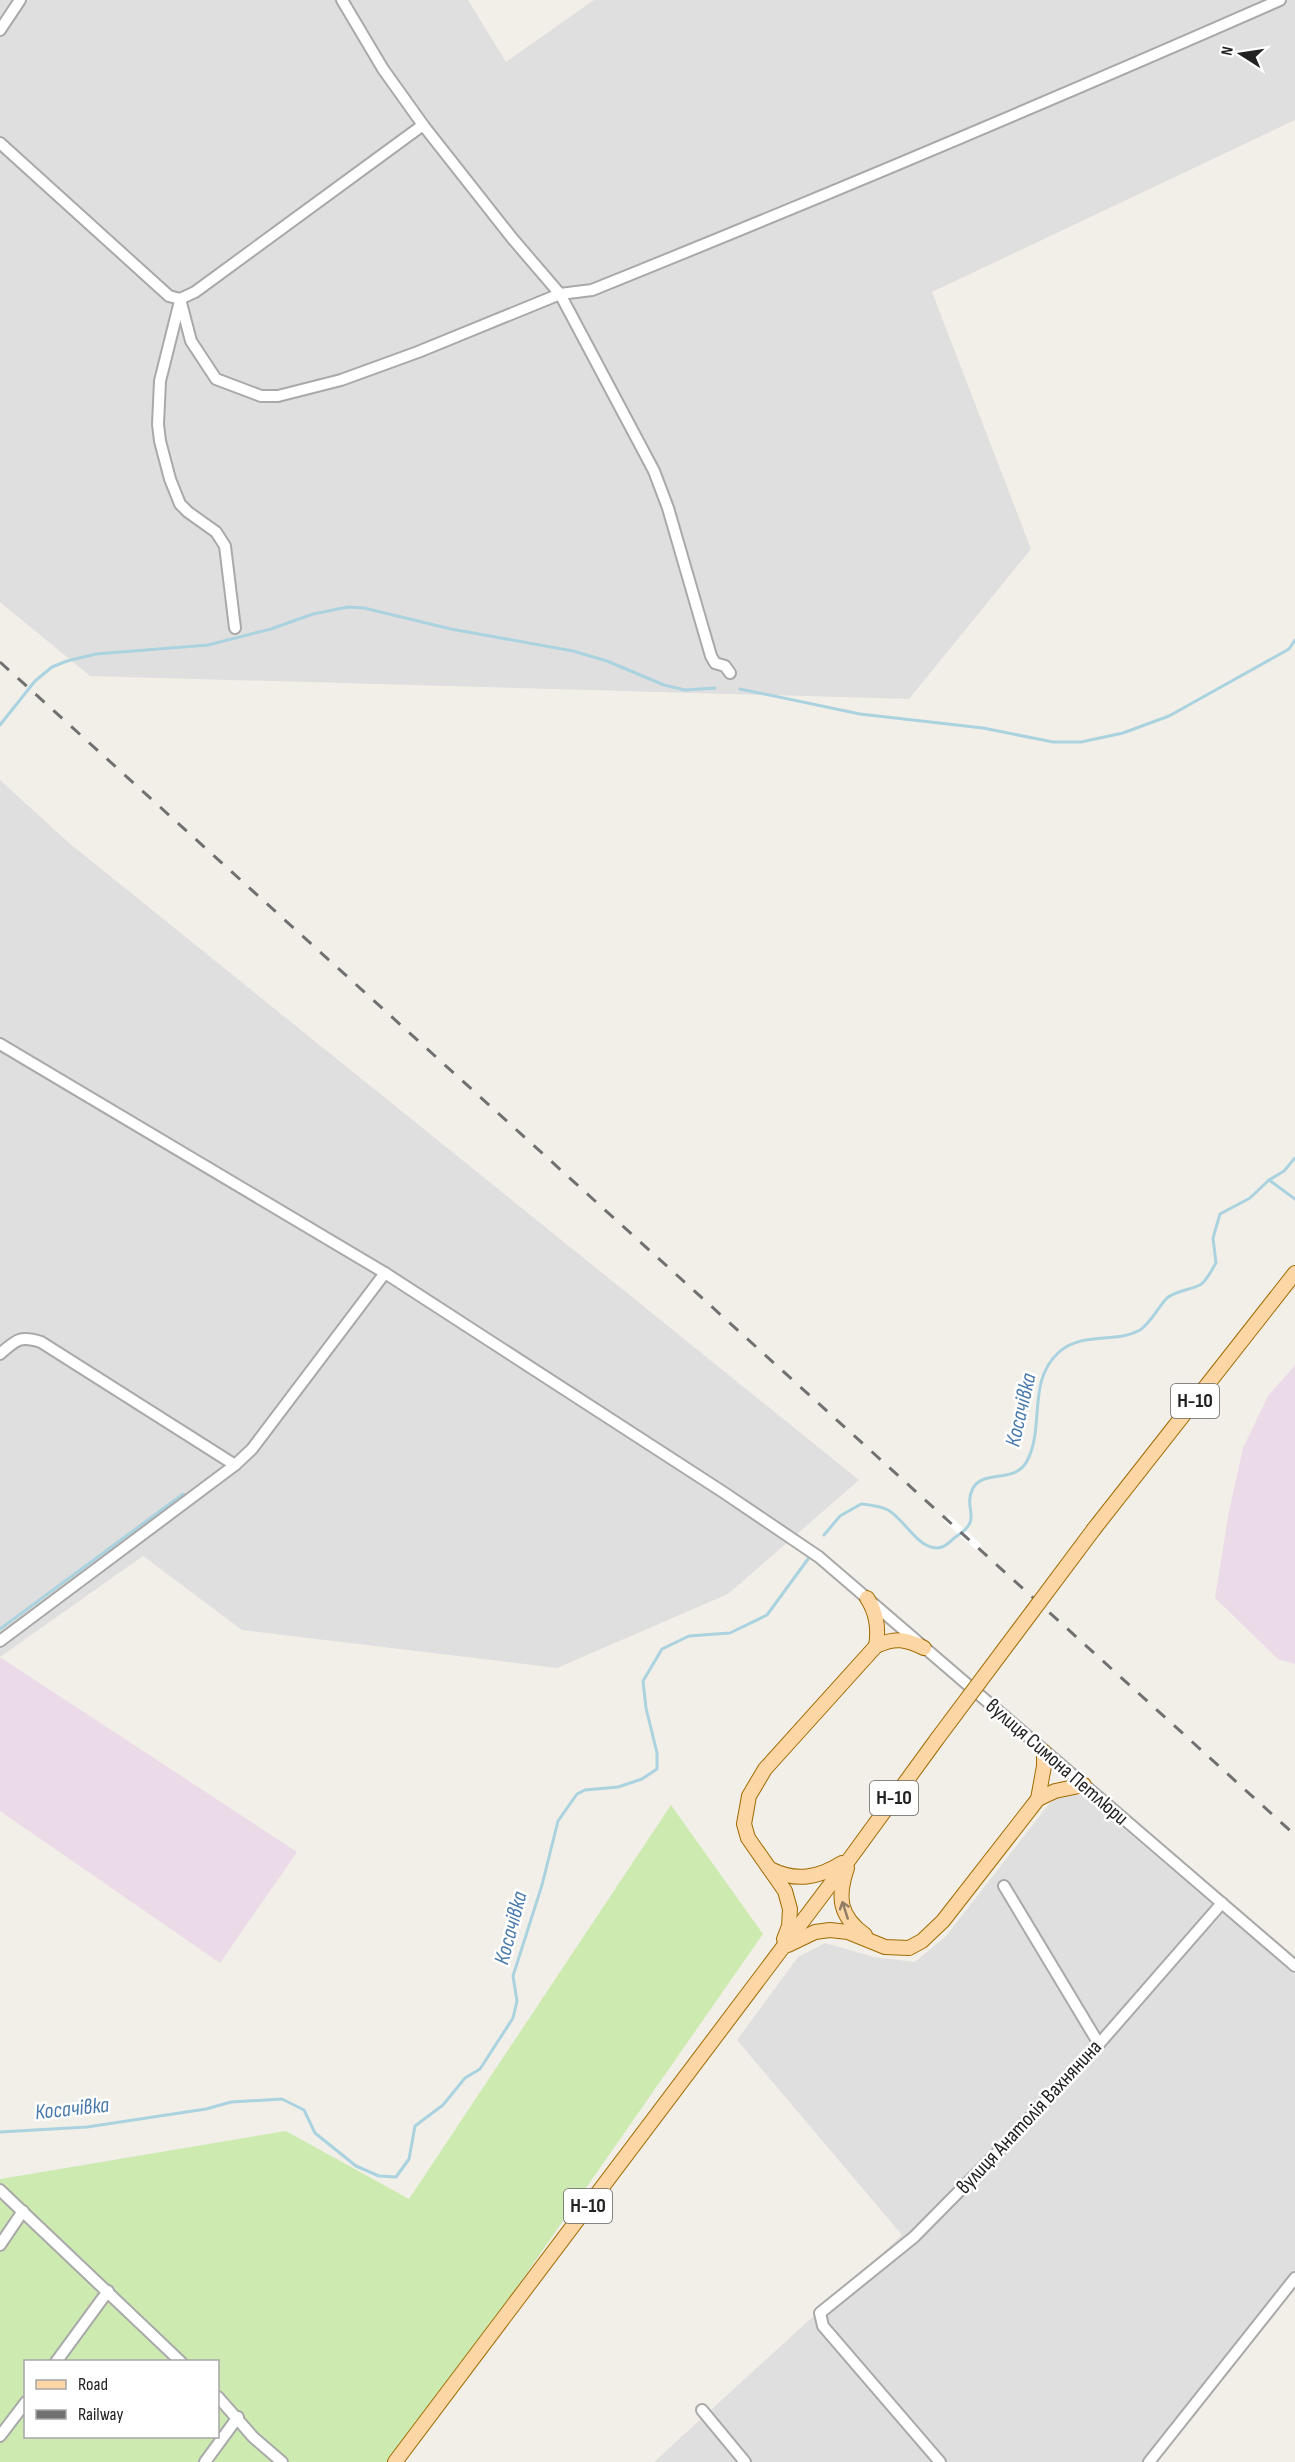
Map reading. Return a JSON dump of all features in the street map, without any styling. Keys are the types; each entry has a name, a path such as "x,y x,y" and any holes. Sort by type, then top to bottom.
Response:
{"main road":[{"name":"Н-10","path":"395,2462 851,1857 1094,1529 1295,1274"},
{"path":"867,1598 876,1618 879,1632 876,1646"},
{"path":"780,1950 789,1926 790,1909 785,1891 748,1838 744,1824 749,1796 765,1769 876,1646 899,1639 924,1648"},
{"path":"1038,1799 1044,1752"},
{"path":"780,1950 798,1938 830,1930 848,1932 885,1947 909,1948 922,1941 943,1921 1038,1799 1055,1791 1084,1785"},
{"path":"768,1868 781,1875 798,1878 828,1872 851,1857"},
{"path":"851,1857 843,1882 841,1896 843,1909 849,1922 863,1934 885,1947"}],"street":[{"path":"0,30 20,0"},
{"path":"342,0 383,69 423,125 512,238 560,294 654,471 668,508 711,656 715,663 725,666 730,673"},
{"path":"180,299 191,341 216,379 261,396 278,396 317,387 363,372 560,294 592,290 774,217 982,130 1280,0"},
{"path":"0,143 169,296 180,299 195,292 423,125"},
{"path":"180,299 176,323 160,381 158,424 160,441 170,479 180,504 216,532 225,546 235,628"},
{"name":"вулиця Симона Петлюри","path":"0,1044 385,1273 723,1492 819,1557 1295,1966"},
{"path":"0,1641 235,1465 252,1449 385,1273"},
{"path":"0,1354 17,1340 26,1337 41,1342 235,1465"},
{"path":"1004,1886 1099,2044"},
{"name":"вулиця Анатолія Вахнянина","path":"940,2462 823,2326 820,2313 914,2237 995,2155 1099,2044 1222,1903"},
{"path":"0,2190 180,2360"},
{"path":"0,2245 23,2211"},
{"path":"1149,2462 1295,2278"},
{"path":"57,2360 108,2291"},
{"path":"219,2398 253,2437 282,2462"},
{"path":"0,2436 24,2405"},
{"path":"702,2410 745,2462"},
{"path":"205,2462 238,2418"}],"shaded area":[{"path":"0,0 468,0 506,62 594,0 1295,0 1295,120 932,292 1031,549 909,699 90,676 0,602"},
{"path":"0,780 69,843 859,1480 728,1594 557,1668 242,1630 143,1556 0,1657"},
{"path":"1295,1365 1295,1664 1278,1659 1215,1598 1229,1511 1243,1448 1268,1396"},
{"path":"0,1657 297,1852 220,1963 0,1811"},
{"path":"1062,1795 1084,1795 1295,1975 1295,2274 1147,2462 654,2462 902,2235 737,2040 798,1957 825,1943 874,1957 915,1962 946,1936 1049,1804"}],"green space":[{"path":"671,1805 763,1934 395,2462 0,2462 0,2179 286,2131 409,2199"}],"pier":[{"path":"949,1515 982,1545 977,1551 944,1521"}],"waterway":[{"path":"0,725 35,681 52,667 67,661 96,654 208,645 271,629 313,614 348,607 364,608 451,629 573,651 607,661 664,685 685,690 715,688"},
{"path":"740,689 860,714 983,728 1053,742 1081,742 1123,733 1169,716 1289,649 1295,640"},
{"name":"Косачівка","path":"824,1535 840,1516 861,1504 888,1510 920,1541 934,1548 942,1547 965,1530 971,1519 970,1496 978,1482 1008,1475 1022,1468 1027,1461 1035,1434 1039,1391 1043,1377 1058,1353 1077,1342 1120,1336 1140,1330 1167,1298 1203,1283 1216,1263 1213,1238 1220,1214 1250,1198 1269,1180 1284,1171 1295,1158"},
{"path":"1269,1180 1295,1199"},
{"path":"0,1629 183,1494"},
{"name":"Косачівка","path":"0,2132 87,2127 206,2109 231,2102 282,2099 304,2110 315,2133 356,2166 379,2176 396,2177 409,2159 415,2126 443,2105 465,2078 480,2069 513,2018 517,2001 513,1976 542,1885 558,1821 577,1794 585,1790 618,1787 642,1779 657,1769 657,1753 646,1708 643,1681 662,1649 689,1636 730,1633 767,1615 808,1559"}],"railway":[{"path":"0,662 1295,1835"}]}
